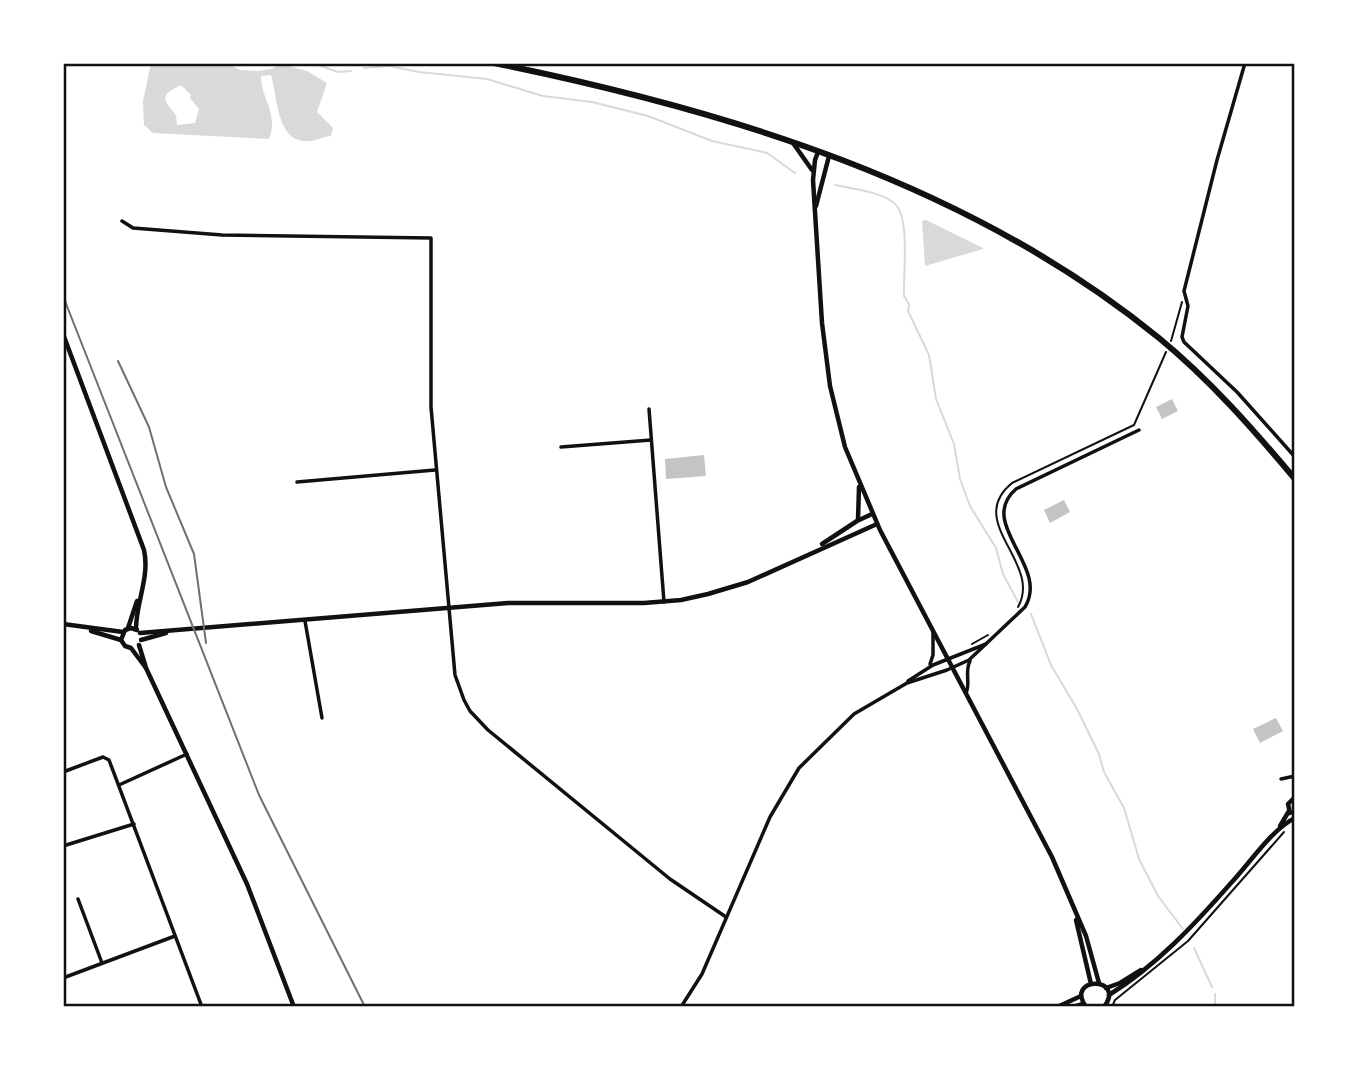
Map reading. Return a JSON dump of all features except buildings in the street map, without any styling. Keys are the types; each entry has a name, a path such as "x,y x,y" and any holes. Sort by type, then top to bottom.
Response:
{"main road":[{"path":"494,63 673,104 793,142 911,188 1007,235 1083,282 1160,339 1240,414 1295,480"}],"street":[{"path":"1245,63 1184,291 1188,306 1182,333 1184,342 1237,392 1295,457"},
{"path":"793,142 813,173"},
{"path":"818,152 813,173 822,323 830,386 845,447 877,524 1052,857 1086,936 1099,983 1106,988 1109,995"},
{"path":"815,209 829,156"},
{"path":"122,221 133,228 222,235 430,238 430,388 435,470 458,686 470,712 479,722 670,879 726,917"},
{"path":"63,334 141,537 147,568 137,610 138,631 146,668"},
{"path":"649,409 664,602"},
{"path":"907,683 953,668 971,659 1021,612 1030,596 1028,574 1003,517 1007,498 1016,489 1139,430"},
{"path":"561,447 651,440"},
{"path":"297,482 435,470"},
{"path":"858,520 859,483"},
{"path":"812,551 858,520 872,514"},
{"path":"128,628 138,631 177,631 525,602 664,602 708,594 748,582 877,524"},
{"path":"63,624 122,632 128,628 142,590"},
{"path":"305,621 322,718"},
{"path":"81,627 121,640 125,646 131,648 146,668 247,884 295,1007"},
{"path":"131,648 140,642 177,631"},
{"path":"121,640 122,632"},
{"path":"929,667 933,655 933,632"},
{"path":"681,1007 702,974 770,817 799,768 854,714 929,667 988,643"},
{"path":"966,693 966,670 971,659"},
{"path":"119,785 187,754"},
{"path":"63,772 103,757 109,761 202,1007"},
{"path":"1281,779 1295,776"},
{"path":"1267,843 1289,811 1290,801 1295,797"},
{"path":"1104,1007 1109,995 1129,984 1184,935 1267,843 1286,823 1295,818 1289,811"},
{"path":"63,846 134,824"},
{"path":"78,899 102,963"},
{"path":"1074,909 1091,984"},
{"path":"63,978 175,936"},
{"path":"1106,988 1120,983 1154,962"},
{"path":"1057,1007 1081,996 1085,987 1099,983"},
{"path":"1073,1007 1085,1005 1081,996"}],"path":[{"path":"1171,342 1184,291"},
{"path":"1017,608 1022,597 1023,582 996,521 995,509 1002,493 1012,483 1134,425 1166,353"},
{"path":"968,646 990,634"},
{"path":"1284,832 1290,827"},
{"path":"1112,1007 1115,1000"}],"shaded area":[{"path":"151,63 228,63 240,70 258,71 281,64 307,71 327,83 317,112 333,128 331,136 311,141 295,139 283,125 271,75 261,76 271,114 272,130 269,139 153,133 144,125 143,101","holes":["181,85 191,95 190,98 199,109 195,123 177,125 176,115 168,105 166,95"]},
{"path":"926,220 983,249 925,266 922,221"}],"waterway":[{"path":"313,63 338,72 351,71"},
{"path":"364,68 389,66 487,79 543,96 592,102 648,116 712,141 767,153 795,173"},
{"path":"835,185 880,195 899,209 904,231 904,296 909,304 908,311 929,355 936,399 954,444 960,479 970,506 996,548 1003,574 1018,602"},
{"path":"1031,614 1051,665 1077,709 1099,754 1104,772 1124,808 1139,859 1158,896 1183,929"},
{"path":"1194,948 1212,987"},
{"path":"1215,994 1215,1007"}],"railway":[{"path":"63,296 259,795 365,1007"},
{"path":"118,361 149,427 166,487 194,554 206,643"}]}
